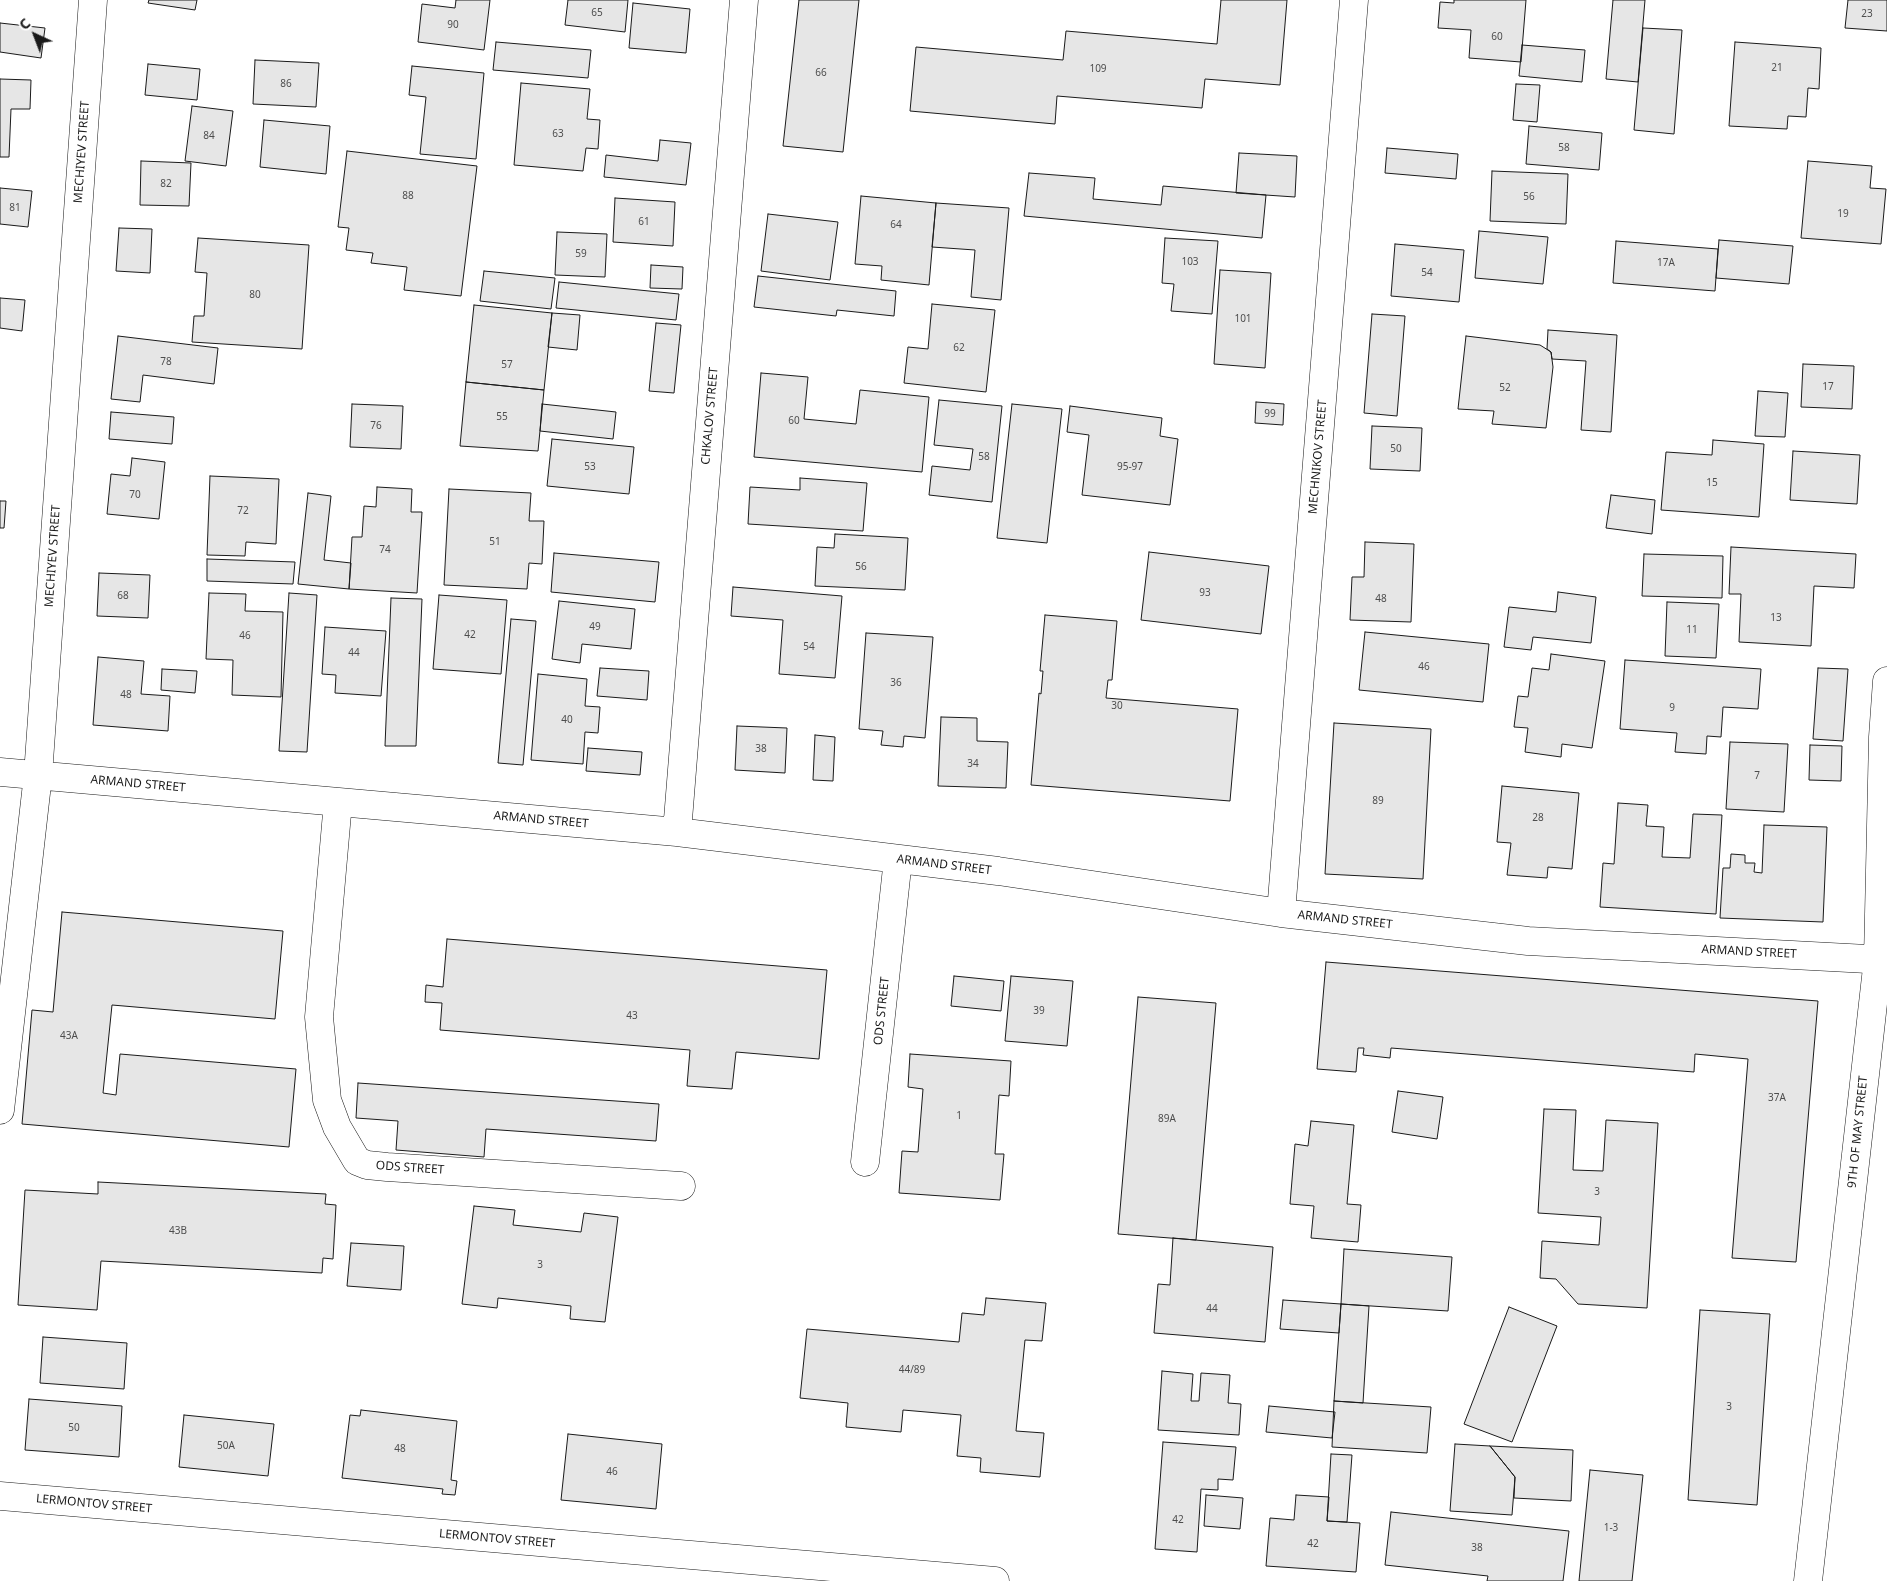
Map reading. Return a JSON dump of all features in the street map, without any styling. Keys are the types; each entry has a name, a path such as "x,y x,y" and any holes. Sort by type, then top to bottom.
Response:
{"street":[{"name":"MECHIYEV STREET","path":"0,1110 38,775 93,0"},
{"name":"CHKALOV STREET","path":"677,832 744,0"},
{"name":"MECHNIKOV STREET","path":"1281,913 1354,0"},
{"name":"9TH OF MAY STREET","path":"1808,1581 1882,959 1883,737 1887,681"},
{"name":"ARMAND STREET","path":"0,772 677,832 998,871 1281,913 1528,941 1882,959"},
{"name":"ODS STREET","path":"338,802 319,1017 327,1100 337,1127 357,1161 367,1165 387,1167 681,1186"},
{"name":"ODS STREET","path":"865,1162 898,859"},
{"name":"LERMONTOV STREET","path":"0,1496 995,1581"}],"building":[{"path":"149,0 197,0 195,10 148,3"},
{"path":"456,0 490,0 484,50 418,42 422,4 455,8"},
{"path":"568,0 628,0 625,32 565,25"},
{"path":"799,0 859,0 843,152 783,146"},
{"path":"1221,0 1287,0 1280,85 1205,79 1202,108 1057,96 1055,124 910,111 916,47 1063,60 1066,31 1217,44"},
{"path":"1454,0 1526,0 1521,62 1469,58 1471,30 1438,28 1440,2 1454,3"},
{"path":"1613,0 1645,0 1638,82 1606,79"},
{"path":"1848,0 1887,0 1887,31 1845,28"},
{"path":"633,3 690,9 686,53 629,48"},
{"path":"0,23 45,28 41,58 0,52"},
{"path":"1643,28 1682,30 1674,134 1634,130"},
{"path":"496,42 591,50 588,78 493,70"},
{"path":"1735,42 1821,48 1819,89 1808,88 1806,117 1788,116 1787,129 1729,126"},
{"path":"1522,45 1585,50 1582,82 1519,76"},
{"path":"255,60 319,63 316,107 253,104"},
{"path":"148,64 200,69 197,100 145,95"},
{"path":"412,66 484,73 476,159 420,154 426,97 409,95"},
{"path":"0,79 31,80 30,109 11,109 9,157 0,157"},
{"path":"521,83 590,89 587,119 600,120 598,149 586,148 583,171 514,165"},
{"path":"1516,84 1540,85 1537,122 1513,120"},
{"path":"192,106 233,111 226,166 185,161"},
{"path":"264,120 330,126 326,174 260,167"},
{"path":"1529,126 1602,133 1599,170 1526,164"},
{"path":"660,140 691,143 686,185 604,177 606,155 658,161"},
{"path":"1387,148 1458,154 1456,179 1385,173"},
{"path":"347,151 477,166 461,296 404,290 407,267 371,263 373,253 346,250 349,228 338,227"},
{"path":"1239,153 1297,156 1295,197 1236,193"},
{"path":"141,161 191,163 189,206 140,205"},
{"path":"1808,161 1872,166 1870,188 1886,189 1881,244 1801,238"},
{"path":"1492,171 1568,174 1566,224 1490,221"},
{"path":"1029,173 1095,178 1093,199 1161,205 1163,186 1266,195 1262,238 1024,216"},
{"path":"0,188 32,191 28,227 0,224"},
{"path":"861,196 936,203 929,285 881,280 882,266 855,264"},
{"path":"615,198 675,202 673,246 613,242"},
{"path":"936,203 1009,208 1001,300 971,297 975,250 932,247"},
{"path":"768,214 838,222 830,280 761,271"},
{"path":"119,228 152,229 150,273 116,271"},
{"path":"1479,231 1548,237 1543,284 1475,278"},
{"path":"557,232 607,234 605,277 555,275"},
{"path":"198,238 309,245 302,349 192,342 194,316 204,316 207,273 195,272"},
{"path":"1165,238 1218,241 1212,314 1171,311 1174,284 1162,283"},
{"path":"1719,240 1793,246 1789,284 1716,278"},
{"path":"1616,241 1718,249 1715,291 1613,283"},
{"path":"1395,244 1464,250 1459,302 1391,296"},
{"path":"651,265 683,267 682,289 650,288"},
{"path":"1220,270 1271,273 1265,368 1214,364"},
{"path":"484,271 555,278 551,309 480,301"},
{"path":"758,276 896,291 894,316 837,310 836,316 754,307"},
{"path":"559,282 679,294 676,320 556,308"},
{"path":"0,298 25,300 22,331 0,328"},
{"path":"932,304 995,310 986,392 904,383 908,347 928,349"},
{"path":"474,305 552,313 544,390 466,382"},
{"path":"552,313 580,315 577,350 548,347"},
{"path":"1372,314 1405,316 1397,416 1364,413"},
{"path":"656,323 681,325 674,393 649,391"},
{"path":"1548,330 1617,335 1611,432 1581,430 1586,361 1552,359 1551,352 1547,349"},
{"path":"118,336 218,348 214,384 143,375 140,402 111,399"},
{"path":"1466,336 1540,345 1551,352 1553,367 1546,428 1492,424 1494,411 1458,409"},
{"path":"1803,364 1854,366 1852,409 1801,407"},
{"path":"761,373 808,377 804,419 856,424 860,390 929,397 922,472 754,457"},
{"path":"466,382 544,390 538,451 460,446"},
{"path":"1758,391 1788,393 1785,437 1755,436"},
{"path":"939,400 1002,406 992,502 929,495 932,466 970,470 973,449 934,445"},
{"path":"1256,402 1284,404 1283,425 1255,423"},
{"path":"352,404 403,406 401,449 350,447"},
{"path":"542,404 616,412 613,439 540,431"},
{"path":"1012,404 1062,409 1047,543 997,538"},
{"path":"1070,406 1162,418 1160,436 1178,439 1170,505 1082,495 1089,435 1067,432"},
{"path":"111,412 174,417 172,444 109,439"},
{"path":"1372,426 1422,428 1420,471 1370,469"},
{"path":"552,439 634,447 629,494 547,486"},
{"path":"1713,440 1764,444 1759,517 1661,510 1666,452 1712,455"},
{"path":"1793,451 1860,455 1857,504 1790,500"},
{"path":"132,458 165,462 159,519 107,514 111,474 130,476"},
{"path":"210,476 279,479 276,544 246,542 245,556 207,555"},
{"path":"800,478 867,483 863,531 748,524 750,487 800,490"},
{"path":"377,487 412,489 411,512 422,512 417,593 349,589 352,537 362,537 364,506 376,507"},
{"path":"449,489 531,493 529,521 544,521 542,564 529,563 527,589 444,585"},
{"path":"308,493 331,496 324,560 351,563 349,589 298,584"},
{"path":"1611,495 1655,500 1652,534 1606,528"},
{"path":"0,501 6,501 4,528 0,528"},
{"path":"835,534 908,538 905,590 815,586 817,547 834,548"},
{"path":"1365,542 1414,544 1411,622 1350,620 1352,577 1364,577"},
{"path":"1731,547 1856,554 1854,588 1814,586 1811,646 1739,642 1741,594 1729,594"},
{"path":"1149,552 1269,566 1261,634 1141,620"},
{"path":"554,553 659,562 655,602 551,592"},
{"path":"1644,554 1723,556 1722,598 1642,596"},
{"path":"207,559 295,562 293,584 207,581"},
{"path":"99,573 150,575 148,618 97,616"},
{"path":"733,587 842,596 835,678 779,674 783,620 731,616"},
{"path":"1558,592 1596,597 1591,643 1533,637 1531,650 1504,647 1509,607 1556,612"},
{"path":"209,593 246,594 245,611 283,612 281,697 232,695 233,660 206,659"},
{"path":"289,593 317,595 307,752 279,751"},
{"path":"439,595 507,600 501,674 433,669"},
{"path":"391,598 422,599 416,746 385,746"},
{"path":"559,601 635,609 631,649 582,644 580,663 552,659"},
{"path":"1667,602 1719,604 1716,658 1665,656"},
{"path":"1045,615 1117,621 1112,680 1108,680 1106,698 1238,709 1230,801 1031,785 1039,693 1041,694 1043,671 1040,671"},
{"path":"511,619 536,621 523,765 498,763"},
{"path":"325,627 386,631 381,696 335,693 336,675 322,674"},
{"path":"1365,632 1489,644 1483,702 1359,690"},
{"path":"866,633 933,637 925,738 904,736 903,747 881,745 883,731 859,729"},
{"path":"1551,654 1605,661 1592,748 1562,744 1561,757 1525,752 1528,728 1514,727 1518,696 1528,697 1532,668 1549,670"},
{"path":"98,657 144,661 141,694 170,696 168,731 93,725"},
{"path":"1625,660 1761,669 1758,709 1723,707 1721,737 1707,736 1706,754 1675,752 1677,733 1620,729"},
{"path":"600,668 649,671 647,700 597,696"},
{"path":"1818,668 1848,669 1843,741 1813,739"},
{"path":"162,669 197,671 195,693 161,690"},
{"path":"538,674 587,679 585,706 600,707 598,733 585,732 583,764 531,760"},
{"path":"941,717 977,718 977,741 1008,742 1006,788 938,786"},
{"path":"1334,723 1431,729 1423,879 1325,874"},
{"path":"737,726 787,728 785,773 735,770"},
{"path":"815,735 835,737 833,781 813,780"},
{"path":"1730,742 1788,744 1784,812 1726,809"},
{"path":"1810,745 1842,746 1841,781 1809,780"},
{"path":"588,748 642,752 640,775 586,771"},
{"path":"1502,786 1579,793 1572,869 1548,867 1547,878 1507,875 1511,843 1497,842"},
{"path":"1618,803 1648,805 1646,826 1664,827 1662,857 1690,858 1693,814 1722,815 1716,914 1600,907 1603,863 1614,864"},
{"path":"1764,825 1827,827 1823,922 1720,918 1723,868 1730,868 1731,854 1745,855 1745,863 1755,863 1754,872 1762,873"},
{"path":"62,912 283,931 275,1019 112,1005 103,1093 116,1095 120,1054 296,1069 289,1147 22,1124 32,1010 53,1012"},
{"path":"447,939 827,970 819,1059 736,1052 732,1089 687,1086 690,1050 440,1030 442,1003 425,1002 426,985 443,987"},
{"path":"1326,962 1818,1001 1796,1262 1732,1258 1748,1059 1695,1054 1694,1072 1391,1048 1390,1058 1363,1055 1364,1048 1358,1048 1356,1072 1317,1069"},
{"path":"954,976 1004,981 1001,1011 951,1006"},
{"path":"1011,976 1073,981 1067,1046 1005,1041"},
{"path":"1138,997 1216,1003 1196,1240 1118,1234"},
{"path":"910,1054 1011,1061 1009,1096 999,1095 995,1154 1004,1154 1000,1200 899,1193 902,1151 918,1152 923,1089 908,1087"},
{"path":"358,1083 659,1104 656,1141 486,1129 484,1157 396,1150 398,1121 356,1118"},
{"path":"1398,1091 1443,1097 1437,1139 1392,1132"},
{"path":"1544,1109 1576,1110 1573,1170 1603,1171 1606,1120 1658,1123 1647,1308 1578,1304 1556,1279 1540,1278 1542,1241 1599,1245 1601,1217 1538,1213"},
{"path":"1311,1121 1354,1125 1347,1204 1361,1205 1358,1242 1311,1238 1314,1206 1290,1204 1295,1144 1308,1146"},
{"path":"98,1182 326,1194 325,1204 336,1205 333,1259 323,1258 322,1273 101,1261 97,1310 18,1305 25,1190 98,1194"},
{"path":"474,1206 515,1210 513,1225 581,1232 584,1213 618,1217 605,1322 570,1319 571,1306 498,1298 497,1308 462,1304"},
{"path":"1173,1238 1273,1247 1265,1342 1154,1333 1158,1284 1170,1285"},
{"path":"351,1243 404,1246 401,1290 347,1286"},
{"path":"1344,1249 1452,1257 1448,1311 1341,1304"},
{"path":"986,1298 1046,1303 1042,1341 1025,1340 1016,1431 1044,1433 1040,1477 980,1472 981,1458 957,1456 961,1415 903,1410 901,1432 846,1427 848,1403 800,1398 807,1329 959,1342 962,1313 984,1315"},
{"path":"1283,1300 1341,1304 1339,1333 1280,1329"},
{"path":"1341,1304 1369,1306 1363,1403 1334,1401"},
{"path":"1509,1307 1557,1326 1512,1442 1464,1424"},
{"path":"1700,1310 1770,1314 1757,1505 1688,1500"},
{"path":"43,1337 127,1343 124,1389 40,1383"},
{"path":"1162,1371 1193,1374 1191,1401 1199,1401 1201,1373 1230,1375 1228,1403 1241,1404 1239,1435 1158,1430"},
{"path":"29,1399 122,1406 119,1457 25,1450"},
{"path":"1334,1401 1431,1407 1427,1453 1332,1447"},
{"path":"1269,1406 1335,1412 1332,1438 1266,1432"},
{"path":"361,1410 457,1421 451,1480 457,1481 455,1495 442,1494 443,1489 342,1478 350,1415 360,1416"},
{"path":"184,1415 274,1424 268,1476 179,1467"},
{"path":"568,1434 662,1444 656,1509 561,1500"},
{"path":"1163,1442 1236,1447 1233,1480 1218,1479 1218,1490 1201,1489 1197,1552 1155,1549"},
{"path":"1455,1444 1490,1446 1515,1477 1512,1515 1450,1511"},
{"path":"1490,1446 1573,1450 1571,1501 1514,1498 1515,1477"},
{"path":"1331,1454 1352,1455 1347,1522 1327,1521"},
{"path":"1590,1470 1643,1475 1632,1581 1579,1581"},
{"path":"1206,1495 1243,1498 1240,1529 1204,1526"},
{"path":"1296,1495 1329,1497 1327,1521 1360,1523 1356,1572 1266,1566 1270,1518 1294,1520"},
{"path":"1391,1512 1569,1531 1563,1581 1487,1581 1488,1576 1385,1565"}]}
